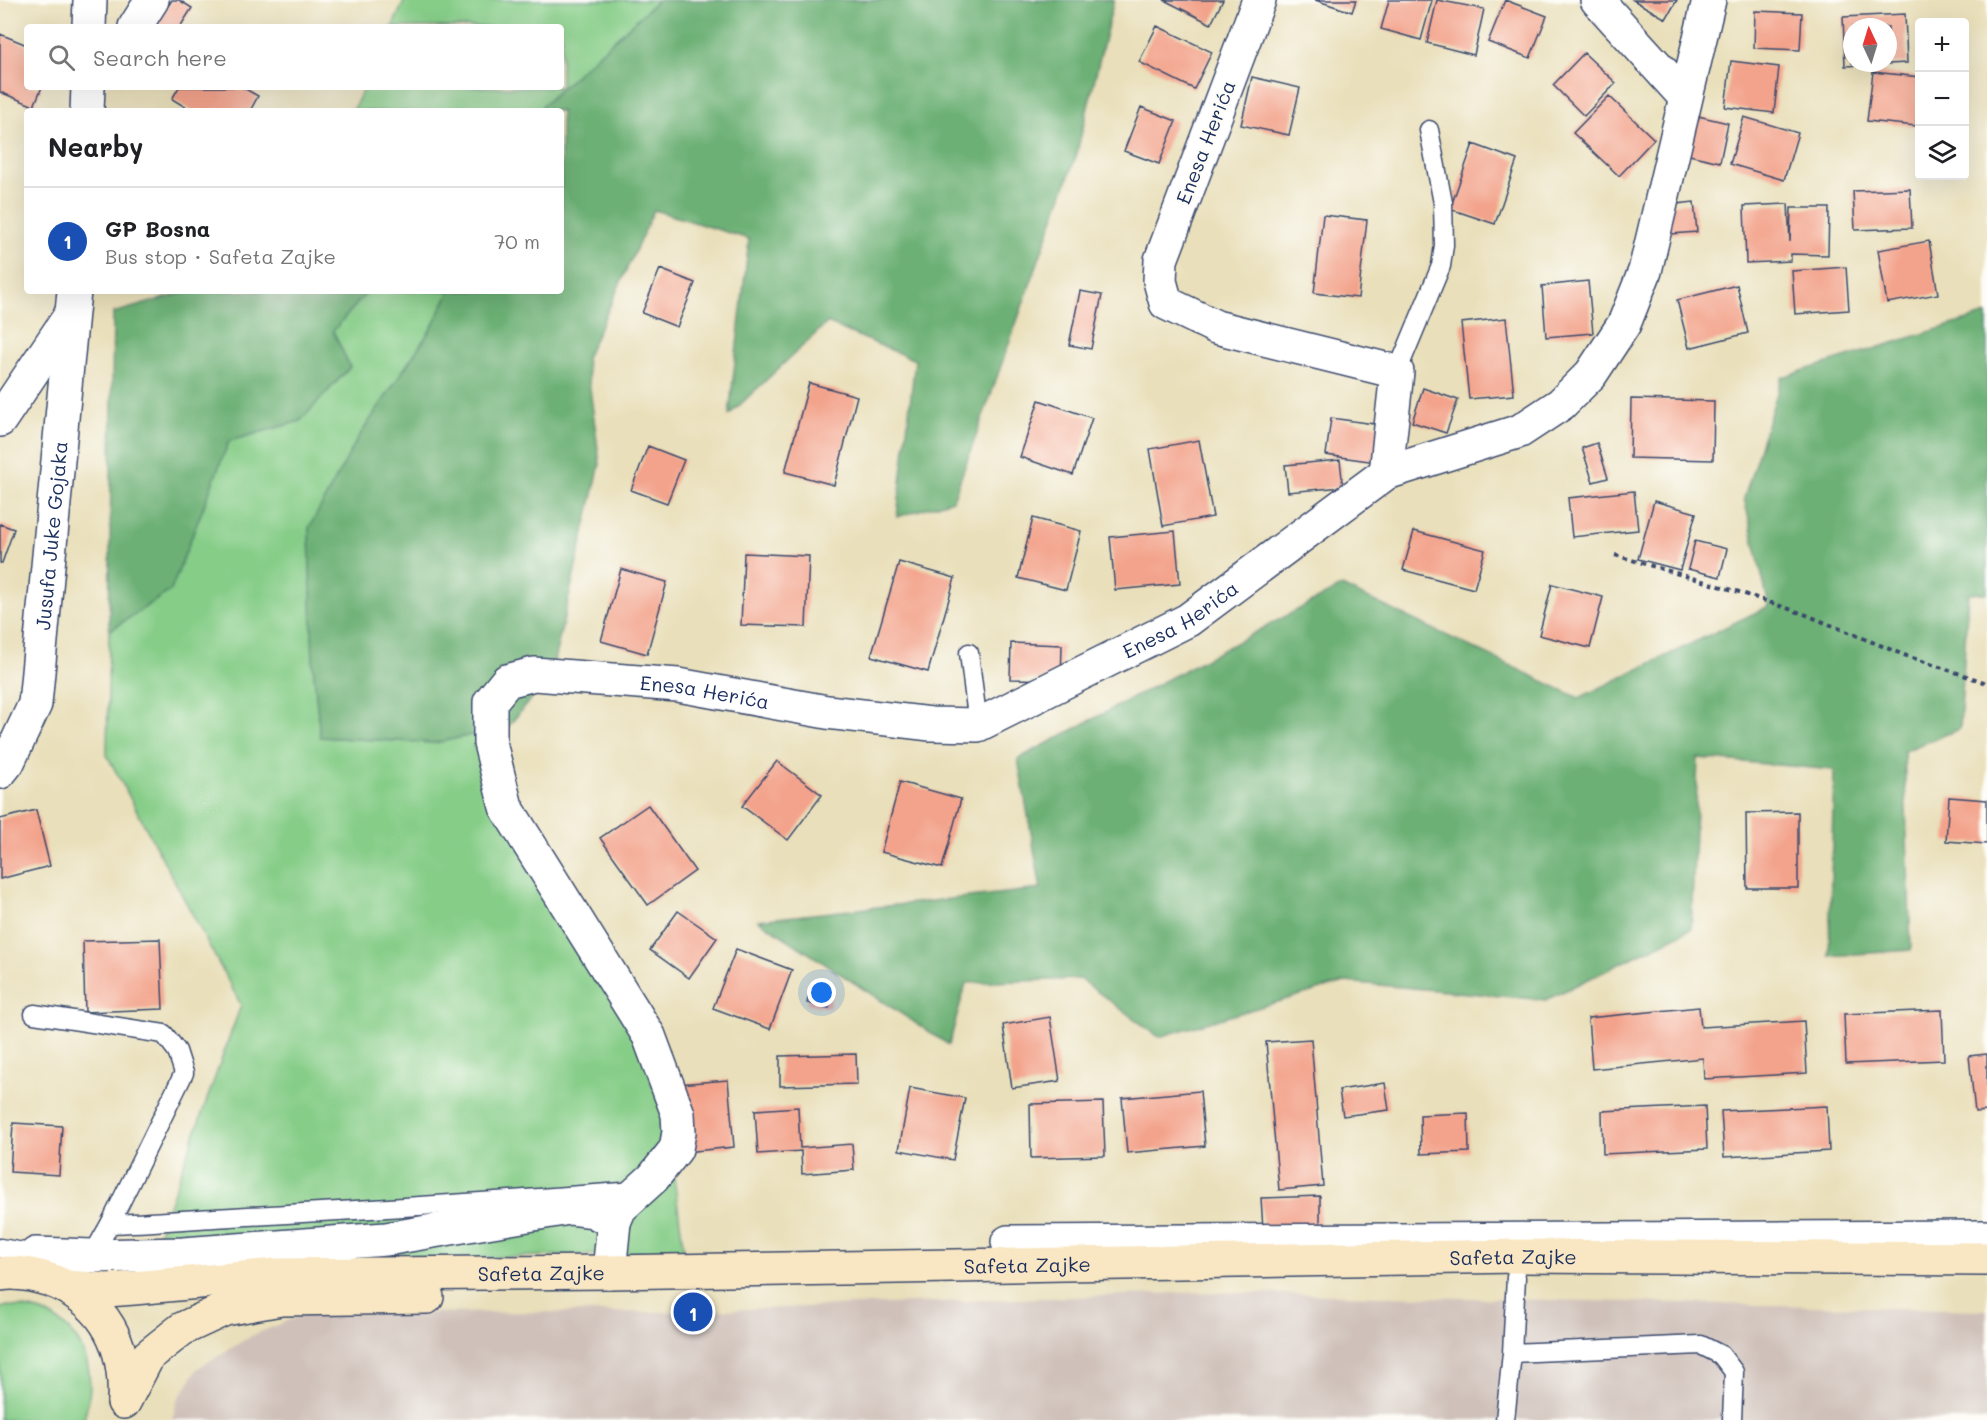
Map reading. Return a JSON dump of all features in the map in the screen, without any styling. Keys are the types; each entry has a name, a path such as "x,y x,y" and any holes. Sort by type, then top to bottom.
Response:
{"main road":[{"name":"Safeta Zajke","path":"66,1287 106,1290 276,1275 609,1272 1517,1256 1987,1259"},
{"name":"Safeta Zajke","path":"13,1262 36,1275 66,1287 93,1307 113,1335 121,1357 125,1379 121,1411"},
{"name":"Safeta Zajke","path":"121,1411 148,1356 182,1329 225,1309 281,1299 1516,1277 1987,1279"}],"street":[{"path":"89,24 90,0"},
{"path":"137,24 152,0"},
{"name":"Enesa Herića","path":"1258,0 1161,260 1160,281 1166,303 1216,327 1397,372"},
{"path":"1597,0 1685,97"},
{"name":"Enesa Herića","path":"614,1222 620,1208 646,1184 676,1149 679,1132 678,1114 649,1036 506,807 490,743 490,702 507,681 534,674 678,685 826,712 931,724 978,725 1188,620 1386,472 1520,431 1561,404 1591,374 1624,324 1645,271 1709,0"},
{"path":"0,420 73,302"},
{"name":"Jusufa Juke Gojaka","path":"0,772 8,762 35,704 73,302"},
{"path":"1386,472 1397,372"},
{"path":"13,1262 92,1256 183,1254 386,1239 569,1208 593,1211 614,1222 609,1272"},
{"path":"1008,1242 1987,1237"}],"lane":[{"path":"1397,372 1441,266 1444,245 1443,203 1429,130"},
{"path":"969,653 978,725"},
{"path":"34,1014 164,1034 177,1051 184,1073 92,1256"},
{"path":"110,1224 373,1210 646,1184"},
{"path":"1505,1420 1512,1353 1516,1277"},
{"path":"1512,1353 1701,1346 1721,1355 1734,1372 1732,1420"}],"path":[{"path":"1615,555 1804,614 1904,655 1987,683"}],"shaded area":[{"path":"1205,1292 1987,1310 1987,1420 172,1420 177,1401 198,1368 251,1336 306,1313 668,1312"}],"green space":[{"path":"405,0 658,0 564,86 564,24 393,24"},
{"path":"658,0 1114,0 1076,156 953,500 897,517 915,360 827,323 729,415 749,239 654,210 586,358 600,464 551,674 508,727 435,743 320,737 313,663 309,528 358,438 431,329 448,294 564,294 564,108 541,108 560,90 564,90 564,86"},
{"path":"363,90 560,90 541,108 354,108"},
{"path":"180,294 365,294 333,331 350,367 300,421 229,441 171,590 109,631 113,313"},
{"path":"365,294 448,294 431,329 309,528 313,663 320,737 435,743 508,727 510,815 655,1037 684,1252 375,1261 144,1275 241,1005 107,755 109,631 171,590 229,441 300,421 350,367 333,331"},
{"path":"1987,314 1987,593 1968,593 1960,729 1904,751 1911,950 1829,956 1834,770 1698,758 1691,929 1546,1000 1345,982 1159,1037 1080,979 966,983 949,1045 758,920 1041,889 1018,759 1342,586 1579,698 1769,606 1744,498 1782,377"},
{"path":"8,1306 49,1315 63,1324 81,1347 87,1361 90,1390 83,1420 0,1420 0,1308"}],"building":[{"path":"172,0 179,0 192,8 182,24 156,24"},
{"path":"1164,0 1223,0 1211,24"},
{"path":"1315,0 1356,0 1352,12"},
{"path":"1389,0 1432,0 1421,40 1381,29"},
{"path":"1437,0 1484,9 1474,55 1427,43"},
{"path":"1505,0 1547,16 1530,58 1488,42"},
{"path":"1633,0 1677,0 1666,19"},
{"path":"1755,11 1802,13 1800,50 1754,48"},
{"path":"1905,14 1907,63 1897,64 1897,18 1843,17"},
{"path":"1157,26 1212,52 1194,89 1139,62"},
{"path":"0,34 24,44 24,90 41,90 34,106 0,92"},
{"path":"1584,53 1616,83 1584,116 1553,85"},
{"path":"1731,61 1779,67 1774,113 1725,107"},
{"path":"1873,72 1915,76 1915,126 1867,121"},
{"path":"1252,77 1300,88 1289,135 1241,125"},
{"path":"177,90 247,90 258,96 252,108 187,108 172,99"},
{"path":"1609,96 1654,139 1619,176 1573,133"},
{"path":"1141,107 1176,121 1159,164 1124,151"},
{"path":"1694,115 1728,123 1720,162 1685,154"},
{"path":"1744,117 1798,133 1784,180 1730,164"},
{"path":"1473,144 1517,160 1495,224 1450,209"},
{"path":"1910,189 1912,228 1855,230 1853,191"},
{"path":"1694,202 1697,232 1671,234 1668,205"},
{"path":"1788,204 1790,242 1791,208 1829,208 1828,255 1791,254 1791,261 1746,263 1744,206"},
{"path":"1323,215 1367,220 1358,298 1314,293"},
{"path":"1929,241 1938,294 1887,303 1878,250"},
{"path":"1846,267 1849,310 1795,314 1792,271"},
{"path":"660,269 695,283 677,327 642,313"},
{"path":"1588,281 1593,333 1546,337 1542,286"},
{"path":"1737,285 1748,333 1689,348 1677,300"},
{"path":"1080,291 1102,295 1091,349 1069,345"},
{"path":"1506,318 1514,395 1469,399 1461,323"},
{"path":"809,383 857,396 834,485 785,472"},
{"path":"1423,388 1458,400 1446,433 1412,422"},
{"path":"1631,399 1714,401 1713,460 1630,458"},
{"path":"1039,400 1092,418 1073,475 1020,457"},
{"path":"1331,418 1381,425 1376,462 1326,455"},
{"path":"1199,440 1213,517 1163,526 1150,449"},
{"path":"1597,443 1608,478 1593,482 1582,448"},
{"path":"648,446 684,460 667,503 631,490"},
{"path":"1340,460 1343,487 1288,492 1285,465"},
{"path":"1634,491 1638,530 1572,537 1568,498"},
{"path":"1654,501 1696,513 1680,570 1638,559"},
{"path":"1033,518 1081,531 1066,590 1018,578"},
{"path":"0,524 14,529 2,563 0,563"},
{"path":"1175,531 1180,584 1115,590 1110,537"},
{"path":"1414,531 1485,550 1474,589 1403,570"},
{"path":"1695,541 1727,549 1720,577 1688,569"},
{"path":"744,553 809,556 806,627 741,625"},
{"path":"899,562 955,578 928,672 871,656"},
{"path":"621,569 667,582 647,654 601,641"},
{"path":"1552,584 1603,597 1590,648 1539,635"},
{"path":"1011,643 1062,645 1061,680 1010,679"},
{"path":"777,761 822,795 788,840 742,806"},
{"path":"900,782 961,799 942,868 881,852"},
{"path":"1949,797 1987,800 1987,844 1946,841"},
{"path":"648,805 695,871 648,905 600,838"},
{"path":"36,810 50,866 0,879 0,819"},
{"path":"1798,812 1798,888 1747,888 1746,813"},
{"path":"678,911 717,938 689,978 650,950"},
{"path":"160,939 163,1009 85,1012 83,941"},
{"path":"736,949 792,970 770,1029 713,1008"},
{"path":"811,985 833,990 829,1008 807,1003"},
{"path":"1699,1007 1701,1027 1804,1021 1807,1073 1704,1079 1703,1058 1592,1069 1588,1018"},
{"path":"1942,1010 1944,1060 1846,1064 1844,1014"},
{"path":"1050,1017 1060,1081 1012,1088 1003,1025"},
{"path":"1311,1039 1323,1186 1279,1190 1266,1042"},
{"path":"856,1054 857,1084 780,1086 780,1056"},
{"path":"1987,1054 1987,1111 1975,1112 1969,1056"},
{"path":"728,1080 734,1147 685,1152 678,1084"},
{"path":"1385,1083 1389,1110 1343,1116 1339,1090"},
{"path":"910,1088 965,1098 953,1160 899,1150"},
{"path":"1200,1091 1205,1146 1127,1153 1122,1098"},
{"path":"1103,1102 1105,1156 1031,1158 1030,1104"},
{"path":"1705,1106 1707,1149 1603,1154 1602,1111"},
{"path":"1827,1106 1829,1151 1724,1157 1721,1111"},
{"path":"798,1107 800,1148 852,1144 854,1170 802,1174 801,1151 758,1154 755,1110"},
{"path":"1468,1113 1469,1152 1421,1154 1420,1115"},
{"path":"13,1123 62,1126 59,1175 10,1172"},
{"path":"1320,1196 1320,1228 1263,1229 1261,1198"}],"place":[{"name":"GP Bosna","path":"693,1312"}]}
